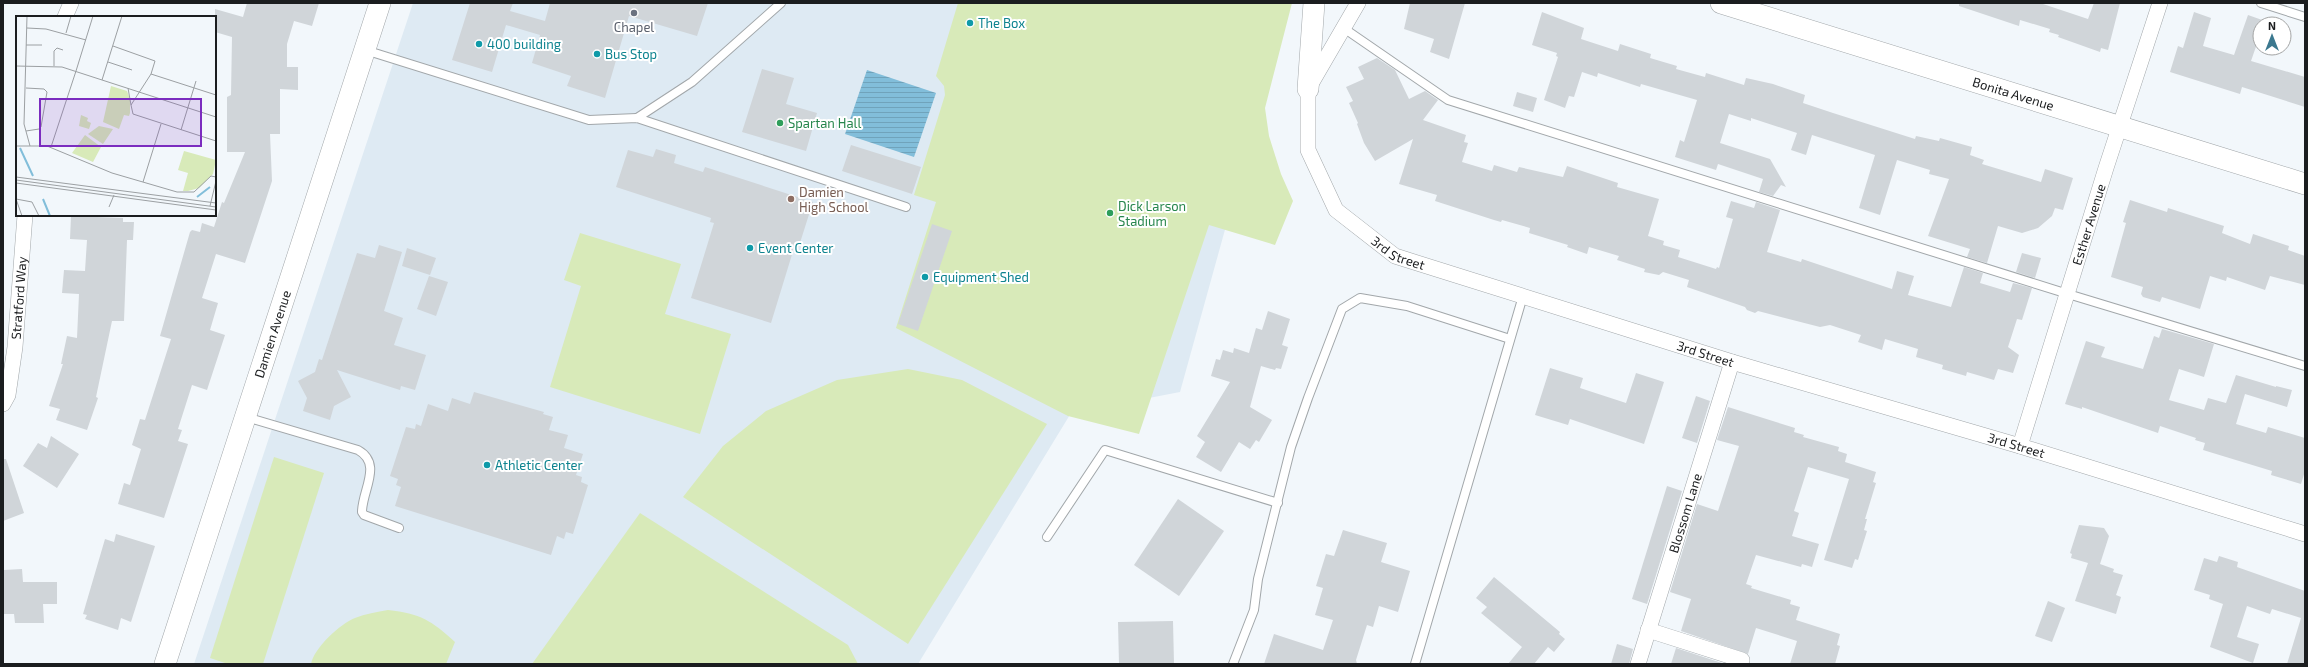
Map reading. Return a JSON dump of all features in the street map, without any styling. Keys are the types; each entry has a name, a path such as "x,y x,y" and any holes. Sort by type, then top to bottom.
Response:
{"main road":[{"name":"Damien Avenue","path":"165,664 380,3"},
{"path":"1308,89 1314,3"},
{"name":"Bonita Avenue","path":"1722,3 2305,184"}],"street":[{"path":"65,16 71,3"},
{"name":"3rd Street","path":"1358,3 1342,27 1308,89 1308,150 1336,210 1395,256 1732,362 2020,446 2305,534"},
{"name":"Esther Avenue","path":"2020,446 2160,3"},
{"name":"Stratford Way","path":"3,404 8,395 15,347 25,216"},
{"name":"Blossom Lane","path":"1638,664 1732,362"},
{"path":"1648,630 1742,660"}],"lane":[{"path":"636,118 692,82 781,3"},
{"path":"2261,3 2305,17"},
{"path":"1342,27 1448,100 2068,294 2305,366"},
{"path":"364,50 590,120 636,118 906,207"},
{"path":"1415,664 1523,296"},
{"path":"1233,664 1254,610 1258,579 1291,447 1326,345 1342,309 1360,298 1407,306 1510,339"},
{"path":"245,417 358,450 366,454 371,466 362,512 364,515 399,528"},
{"path":"1046,537 1105,450 1278,503"}],"shaded area":[{"name":"Damien High School","path":"413,3 1287,3 1287,6 1180,392 1071,413 918,664 194,664"}],"green space":[{"name":"Dick Larson Stadium","path":"958,3 1292,3 1265,108 1269,136 1281,174 1293,201 1275,245 1209,225 1139,434 1068,416 896,328 936,202 914,195 945,95 944,86 936,76"},
{"path":"580,233 681,264 665,314 731,334 700,434 550,387 581,286 564,280"},
{"path":"908,369 962,380 1047,424 908,644 683,497 723,446 766,411 837,380"},
{"path":"274,457 324,473 263,664 228,664 210,658"},
{"path":"640,513 848,645 858,664 532,664"},
{"path":"388,610 425,619 439,628 455,642 446,664 311,664 322,644 342,625 371,613"}],"water":[{"path":"867,70 936,93 914,157 845,134"}],"building":[{"path":"247,3 319,3 312,26 294,21 287,44 287,67 298,67 298,90 280,89 280,134 270,134 272,181 245,263 216,254 202,298 218,303 210,330 225,335 207,390 192,385 178,429 182,430 178,441 188,444 164,518 118,504 124,483 130,485 141,449 132,445 140,419 145,420 171,339 160,336 190,232 192,230 200,232 202,223 214,227 222,202 224,203 245,152 227,152 227,97 231,95 232,37 216,32 215,9 243,17"},
{"path":"470,3 513,3 510,11 545,21 550,3 708,3 697,36 629,16 605,98 567,86 571,76 532,63 540,35 506,25 492,72 452,60"},
{"path":"1410,3 1465,3 1449,59 1430,52 1434,39 1404,29"},
{"path":"1959,3 2040,3 2088,19 2094,3 2120,3 2108,50 2101,48 2100,52 2058,37 2059,35 2049,32 2050,29 2020,20 2019,26 1959,6"},
{"path":"1542,12 1584,28 1581,39 1618,51 1620,44 1651,54 1650,58 1677,66 1676,69 1705,77 1706,73 1744,85 1746,78 1773,84 1805,95 1803,103 1915,139 1916,136 1939,141 1940,138 1972,147 1970,155 1984,160 1982,164 2041,182 2045,169 2073,178 2063,210 2055,208 2052,216 2038,228 2022,233 1998,226 1987,263 1967,257 1970,249 1928,236 1949,179 1929,174 1930,170 1897,160 1880,215 1859,208 1875,155 1812,135 1806,155 1791,150 1797,133 1751,118 1751,121 1729,114 1720,143 1770,159 1786,187 1781,185 1773,196 1759,192 1763,179 1718,164 1716,170 1675,157 1680,140 1684,142 1697,100 1641,84 1640,87 1598,73 1597,77 1582,72 1574,97 1569,96 1565,108 1544,100 1558,57 1556,56 1557,53 1532,45"},
{"path":"2194,12 2211,18 2203,46 2234,55 2248,15 2252,16 2253,56 2251,61 2305,77 2305,107 2242,87 2240,94 2170,72 2178,46 2183,48"},
{"path":"1377,58 1395,70 1409,99 1425,91 1438,100 1423,120 1466,135 1464,142 1468,143 1462,162 1492,171 1494,165 1517,172 1519,167 1563,177 1567,166 1618,183 1617,187 1659,199 1648,236 1664,241 1663,245 1680,250 1678,257 1716,269 1717,267 1719,268 1733,219 1726,217 1731,201 1754,208 1756,202 1780,210 1767,252 1801,262 1802,259 1892,289 1897,271 1914,276 1908,295 1951,307 1964,267 1983,273 1980,283 2010,292 2013,283 2032,288 2022,320 2017,319 2008,347 2019,355 2013,373 1998,369 1994,380 1967,372 1966,376 1942,369 1943,365 1916,357 1918,349 1885,339 1882,350 1858,342 1861,335 1830,325 1820,327 1758,311 1755,313 1747,310 1745,307 1687,287 1689,280 1663,272 1659,275 1644,272 1645,269 1617,260 1619,256 1589,247 1587,254 1567,247 1568,245 1529,233 1530,228 1502,220 1501,222 1435,201 1437,195 1399,184 1413,139 1375,161 1364,143 1357,124 1358,123 1349,103 1353,101 1346,87 1364,79 1358,67"},
{"name":"Spartan Hall","path":"762,69 794,78 786,104 817,113 806,151 742,132"},
{"path":"1517,92 1537,98 1533,112 1513,106"},
{"path":"851,145 921,167 912,194 842,171"},
{"name":"Event Center","path":"656,149 676,155 674,163 703,172 705,167 813,202 798,249 794,248 771,323 691,298 714,223 710,222 711,218 616,187 628,150 653,157"},
{"path":"2130,200 2167,212 2168,208 2224,226 2222,233 2250,244 2253,234 2289,246 2288,250 2305,256 2305,285 2270,276 2265,290 2227,277 2226,281 2210,276 2200,309 2162,297 2160,302 2143,297 2141,294 2143,287 2111,277 2126,223 2123,222"},
{"path":"71,216 123,218 123,222 134,222 133,240 127,240 124,321 112,321 96,397 98,398 87,430 56,420 60,409 49,406 63,364 61,364 67,336 77,338 79,294 62,293 64,270 85,271 87,240 70,239"},
{"name":"Equipment Shed","path":"932,224 952,231 918,331 898,324"},
{"path":"379,245 402,252 384,311 403,318 394,345 426,355 415,390 401,386 400,390 337,370 351,397 334,406 330,420 303,411 307,398 298,381 315,372 319,359 322,360 357,253 375,258"},
{"path":"407,248 436,258 430,275 402,266"},
{"path":"2022,253 2041,258 2035,278 2016,272"},
{"path":"429,276 448,282 436,316 417,309"},
{"path":"1268,311 1290,319 1282,345 1288,347 1281,369 1276,368 1275,370 1261,366 1250,407 1272,420 1259,442 1256,440 1250,449 1239,442 1221,472 1196,457 1205,442 1197,436 1230,382 1211,376 1216,359 1220,360 1223,350 1233,353 1234,348 1249,353 1256,328 1262,330"},
{"path":"2162,329 2214,344 2204,377 2179,369 2169,400 2204,410 2208,398 2226,403 2236,375 2276,387 2292,390 2287,407 2245,394 2236,424 2266,433 2268,427 2305,438 2305,471 2301,484 2271,475 2272,471 2203,450 2205,443 2195,440 2196,438 2160,426 2158,433 2082,407 2082,409 2065,404 2086,341 2105,347 2101,357 2143,369 2154,336 2159,338"},
{"path":"1550,368 1583,378 1580,388 1626,403 1636,373 1664,382 1644,444 1570,419 1568,425 1535,415"},
{"name":"Athletic Center","path":"474,392 544,412 543,414 553,417 549,430 568,435 564,448 583,454 576,475 582,477 581,482 588,485 573,534 566,532 564,539 557,536 551,555 395,506 401,487 396,485 398,479 390,476 406,427 415,429 416,424 421,426 428,404 448,411 452,398 470,404"},
{"path":"1696,396 1710,401 1697,443 1682,438"},
{"path":"1728,407 1795,428 1794,432 1804,435 1803,437 1839,447 1838,451 1847,454 1845,462 1876,472 1873,482 1876,483 1865,519 1867,519 1864,530 1867,531 1858,560 1855,559 1852,568 1824,560 1849,479 1808,467 1794,511 1799,513 1792,536 1819,544 1812,567 1802,564 1801,567 1756,555 1746,584 1752,586 1751,588 1791,600 1790,604 1800,607 1796,620 1840,634 1837,645 1840,646 1835,664 1790,664 1797,641 1756,628 1748,654 1681,631 1691,599 1670,592 1697,504 1718,511 1739,446 1717,440"},
{"path":"51,436 79,454 57,488 23,466 38,443 47,448"},
{"path":"3,459 6,459 24,513 3,521"},
{"path":"1667,486 1682,491 1647,604 1632,599"},
{"path":"1178,499 1224,531 1179,596 1134,565"},
{"path":"2079,525 2104,528 2109,536 2100,564 2114,569 2113,572 2123,575 2116,595 2121,597 2116,614 2075,601 2088,563 2071,558 2072,554 2070,553"},
{"path":"1343,530 1387,543 1381,562 1410,571 1398,612 1379,606 1373,627 1367,625 1356,660 1357,664 1264,664 1274,634 1323,650 1333,620 1315,615 1323,588 1316,586 1326,554 1334,556"},
{"path":"116,534 155,546 131,622 121,618 118,630 85,619 87,615 83,614 105,539 114,542"},
{"path":"2219,556 2238,562 2237,567 2305,591 2305,664 2287,664 2301,618 2272,609 2270,614 2247,606 2237,637 2259,644 2253,663 2210,647 2223,604 2209,599 2210,595 2194,590 2204,558 2217,562"},
{"path":"22,569 23,582 57,582 57,604 43,604 44,623 15,623 14,614 3,614 4,570"},
{"path":"1494,577 1560,632 1559,634 1565,639 1554,652 1548,647 1534,664 1508,664 1522,647 1481,613 1487,607 1476,598"},
{"path":"2048,601 2065,608 2052,642 2035,636"},
{"path":"1173,621 1174,664 1119,664 1118,622"},
{"path":"1617,644 1633,649 1629,664 1611,664"},
{"path":"1676,648 1725,664 1671,664"}],"place":[{"name":"Chapel","path":"634,13"},
{"name":"The Box","path":"970,23"},
{"name":"400 building","path":"479,44"},
{"name":"Bus Stop","path":"597,54"},
{"name":"Spartan Hall","path":"780,123"},
{"name":"Damien High School","path":"791,199"},
{"name":"Dick Larson Stadium","path":"1110,213"},
{"name":"Event Center","path":"750,248"},
{"name":"Equipment Shed","path":"925,277"},
{"name":"Athletic Center","path":"487,465"}]}
